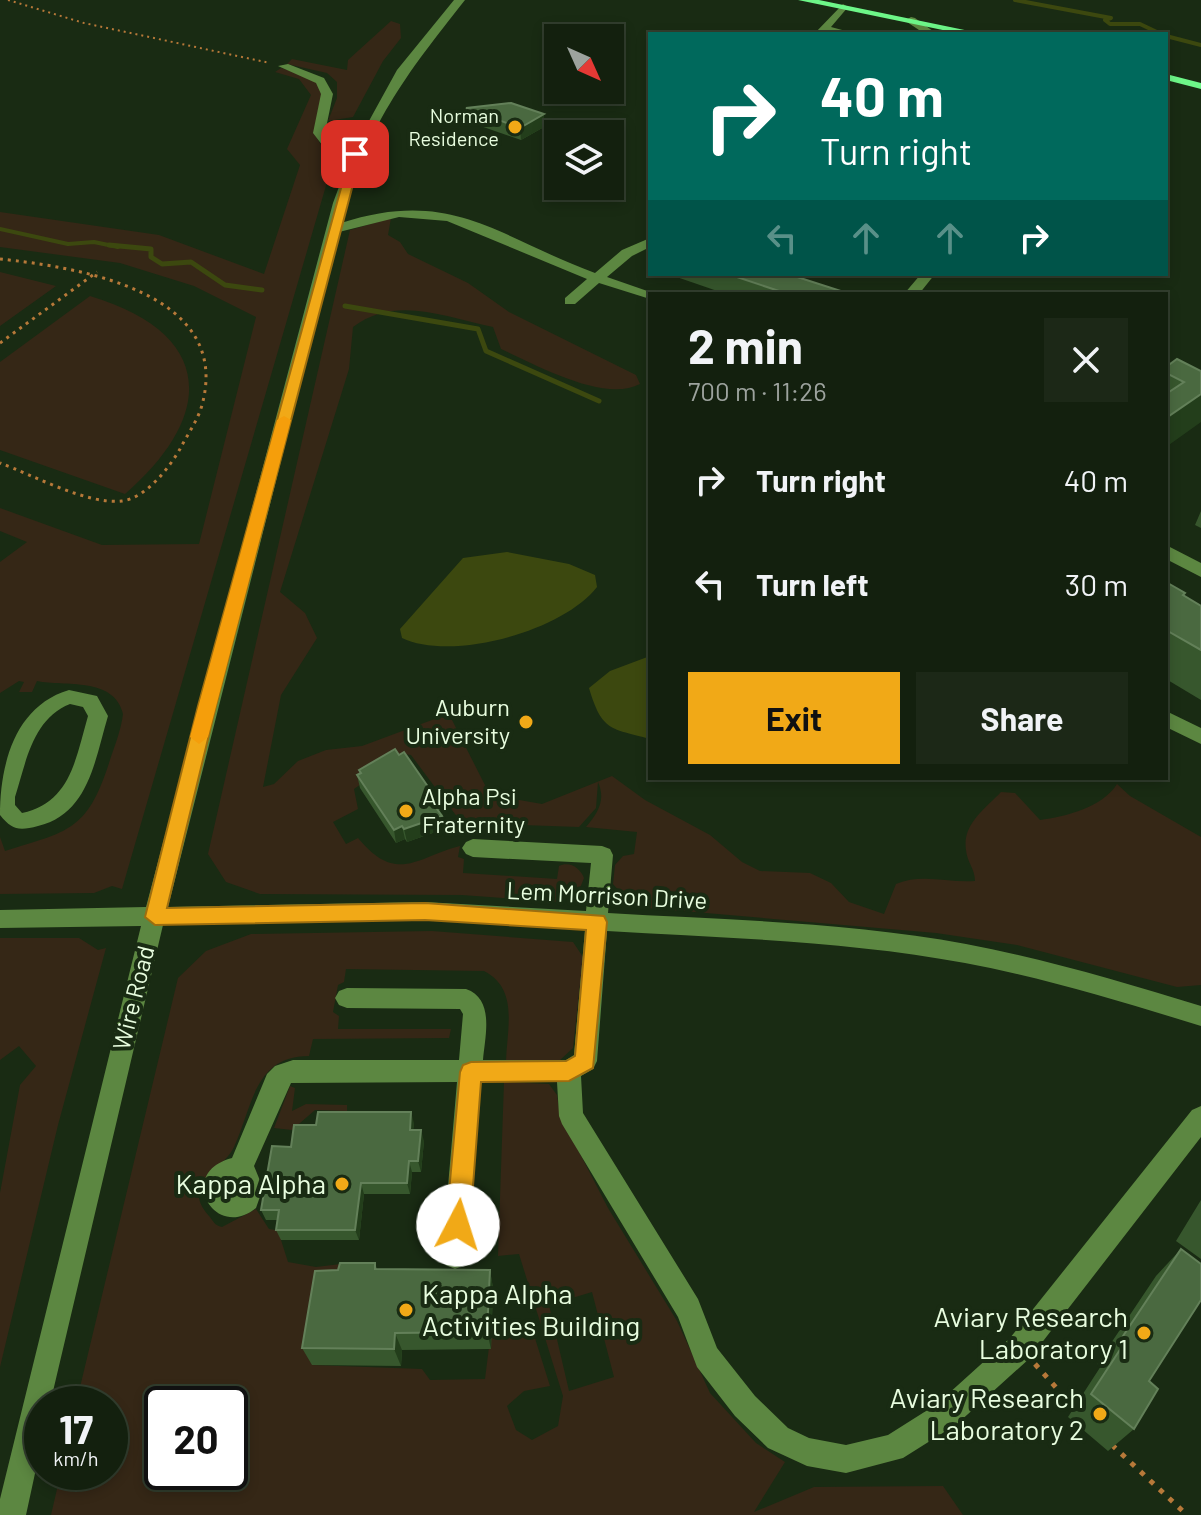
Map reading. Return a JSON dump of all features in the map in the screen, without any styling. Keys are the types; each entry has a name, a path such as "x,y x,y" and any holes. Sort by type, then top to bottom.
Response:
{"main road":[{"path":"803,0 969,32"},
{"path":"1168,78 1201,86"}],"street":[{"name":"Wire Road","path":"11,1515 54,1321 155,917 333,230 354,201 355,154 396,77 421,42 460,0"},
{"path":"821,32 843,7"},
{"path":"911,20 929,32"},
{"path":"284,66 318,75 326,81 329,90 319,133 333,151 355,154"},
{"path":"354,201 413,212 448,214 468,220 557,263 648,294"},
{"path":"333,230 365,218 413,212"},
{"path":"570,301 627,253 648,243"},
{"path":"913,292 926,276"},
{"path":"1168,552 1201,571"},
{"path":"69,697 90,701 98,716 71,799 50,817 9,825 5,797 37,714 57,700 69,697"},
{"path":"1168,719 1201,737"},
{"path":"239,1171 276,1082 283,1074 293,1071 569,1071 585,1061 602,855 473,848"},
{"name":"Lem Morrison Drive","path":"0,919 425,911 829,935 963,953 1061,973 1201,1016"},
{"path":"347,998 466,999 475,1012 455,1256"},
{"path":"569,1071 571,1116 688,1309 707,1357 745,1406 778,1438 807,1452 846,1459 893,1448 947,1414 1020,1348 1201,1118"}],"path":[{"path":"8,0 84,23 284,66"},
{"path":"0,259 56,264 97,272 142,289 190,327 201,349 206,375 205,395 190,435 152,482 133,497 118,502 106,501 0,463"},
{"path":"0,343 97,272"},
{"path":"1020,1348 1083,1417"},
{"path":"1106,1439 1187,1515"}],"shaded area":[{"path":"391,21 400,24 401,38 383,61 353,117 328,121 337,98 337,82 327,73 287,64 292,59 347,70 348,60"},
{"path":"281,68 312,77 324,88 316,118 316,134 334,158 122,889 112,886 94,893 0,894 0,837 5,851 60,832 83,815 101,785 123,714 118,702 99,688 37,681 32,692 19,692 24,682 19,681 0,693 0,562 27,542 0,531 0,508 102,545 199,544 256,317 194,286 120,263 0,247 0,212 159,235 264,274 300,165 287,149 311,95 299,79 275,72"},
{"path":"391,218 388,235 400,242 408,254 468,283 509,312 636,375 640,384 625,389 608,389 570,380 501,349 493,327 439,314 403,310 386,312 369,317 353,327 349,369 280,592 305,613 317,638 281,695 263,787 274,784 298,761 326,750 362,746 440,717 452,720 490,795 542,804 612,776 645,800 710,835 742,862 760,871 810,873 831,883 849,902 884,914 896,884 925,879 975,881 966,850 968,832 976,818 1001,792 1015,793 1040,820 1093,805 1117,784 1130,796 1201,837 1201,985 1177,987 1017,945 936,933 648,908 642,899 628,901 613,884 615,865 623,856 634,854 637,832 586,827 600,806 598,782 596,808 579,827 495,824 495,820 458,818 411,755 404,754 354,789 358,809 333,822 346,844 358,838 384,861 396,864 419,861 460,846 458,857 464,859 463,873 557,879 559,866 571,865 584,878 578,893 555,902 462,895 260,894 226,882 208,854 350,230"},
{"path":"0,272 56,286 0,326"},
{"path":"90,296 131,312 161,331 180,354 188,379 187,406 176,435 155,464 125,494 0,450 0,362"},
{"path":"507,552 569,564 595,575 597,587 581,603 559,617 506,638 449,646 423,645 402,638 400,629 463,558"},
{"path":"648,657 648,738 617,730 599,713 589,688 610,671"},
{"path":"432,931 573,942 583,957 573,1048 559,1061 506,1061 507,999 495,979 484,971 346,969 344,982 338,985 333,1012 339,1016 338,1029 451,1029 449,1038 313,1039 309,1056 291,1058 277,1064 258,1086 234,1147 206,1178 199,1194 209,1216 222,1227 256,1209 269,1229 282,1231 281,1240 288,1262 316,1267 349,1263 312,1365 422,1369 430,1380 485,1379 491,1331 528,1327 533,1332 550,1386 524,1391 507,1406 516,1430 532,1440 558,1426 563,1396 519,1254 498,1256 504,1082 549,1084 557,1095 560,1115 608,1208 677,1321 710,1393 756,1443 785,1462 754,1512 814,1487 943,1486 963,1515 51,1515 57,1490 128,1490 128,1386 80,1386 178,978 206,951 251,934","holes":["592,1292 614,1377 569,1391 549,1305"]},
{"path":"0,938 79,938 98,950 106,948 58,1125 0,1367 0,1193 20,1085 36,1066 19,1046 0,1060"},
{"path":"290,1086 295,1088 292,1111 306,1104 347,1105 347,1111 315,1110 292,1130 274,1128"}],"building":[{"path":"511,103 544,114 520,128 466,108"},
{"path":"734,276 794,276 844,292 782,292"},
{"path":"1177,359 1201,371 1201,394 1168,417 1168,393 1184,382 1168,374 1168,366"},
{"path":"1168,583 1201,606 1201,650 1168,631"},
{"name":"Alpha Psi Fraternity","path":"395,749 399,755 404,752 442,807 437,809 442,816 394,830 357,775 361,773 359,770"},
{"name":"Kappa Alpha","path":"318,1112 411,1112 410,1130 421,1130 418,1161 409,1161 407,1183 361,1183 355,1230 276,1230 279,1210 261,1210 272,1146 291,1147 294,1125 316,1125"},
{"path":"1181,1249 1201,1264 1201,1300 1149,1381 1158,1389 1134,1429 1091,1394 1125,1342 1121,1339"},
{"name":"Kappa Alpha Activities Building","path":"340,1263 375,1263 375,1269 490,1270 487,1332 395,1333 394,1349 302,1348 315,1271 338,1270"}],"waterway":[{"path":"1015,0 1111,18 1105,20 1110,24 1140,24 1157,32"},
{"path":"1168,37 1201,45"},
{"path":"0,229 68,244 94,242 118,247"},
{"path":"109,245 151,249 151,257 162,264 191,262 225,285 262,290"},
{"path":"345,306 478,329 486,351 599,401"}],"slow traffic":[{"path":"199,737 284,420"}],"place":[{"name":"Norman Residence","path":"515,127"},
{"name":"Auburn University","path":"526,722"},
{"name":"Alpha Psi Fraternity","path":"406,811"},
{"name":"Kappa Alpha","path":"342,1184"},
{"name":"Kappa Alpha Activities Building","path":"406,1310"},
{"name":"Aviary Research Laboratory 1","path":"1144,1333"},
{"name":"Aviary Research Laboratory 2","path":"1100,1414"}],"route":[{"path":"355,154 184,792 155,917 425,911 597,922 585,1061 569,1071 471,1072 458,1225"}]}
